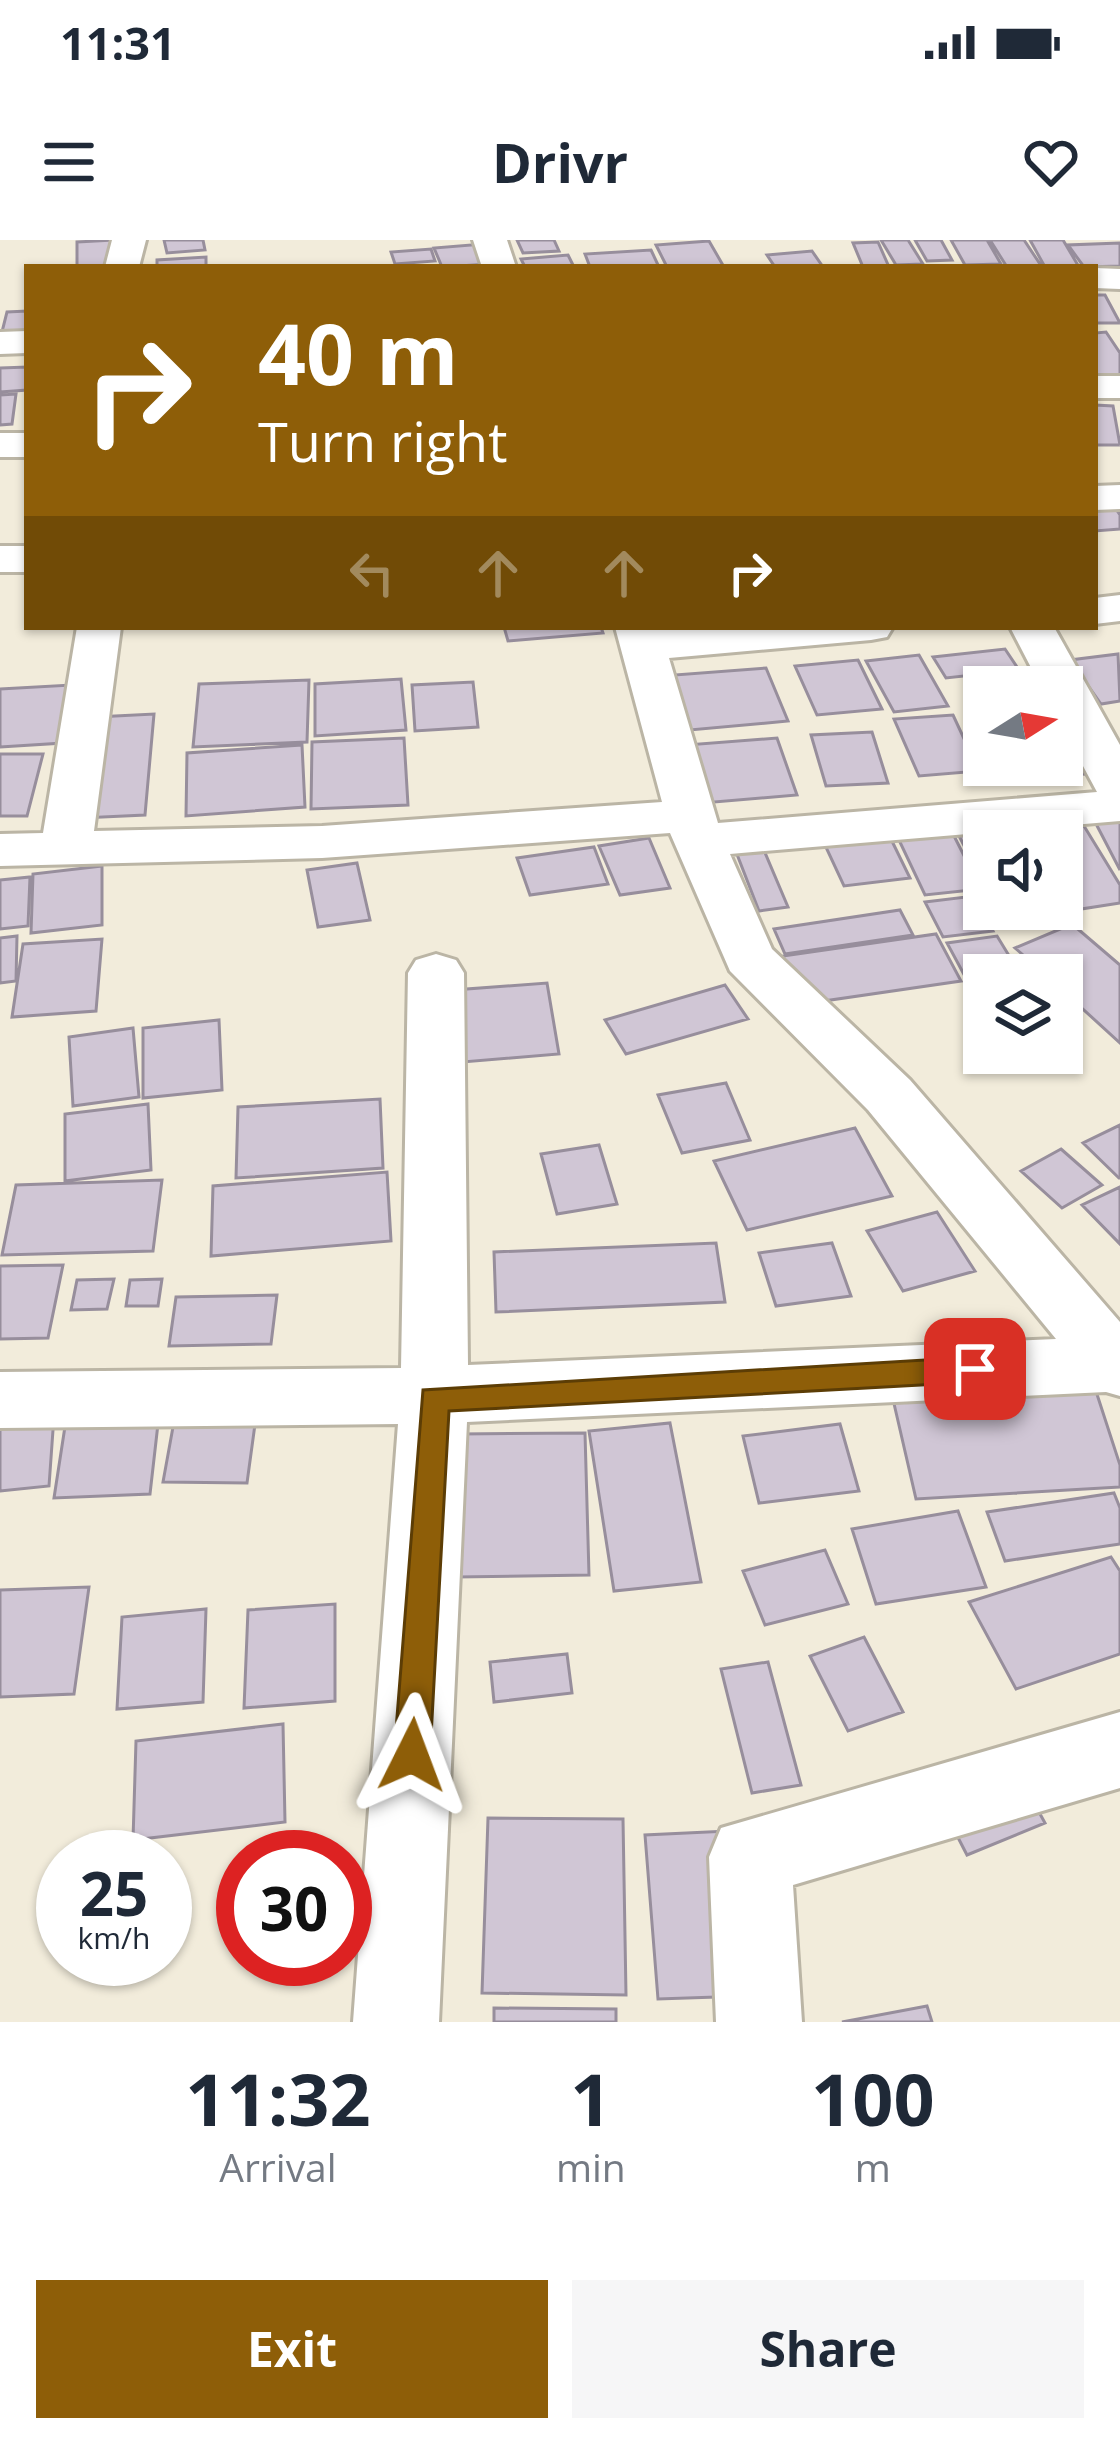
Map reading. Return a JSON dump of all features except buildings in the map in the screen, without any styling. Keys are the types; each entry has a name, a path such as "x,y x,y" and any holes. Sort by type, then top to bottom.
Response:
{"street":[{"path":"66,848 99,630"},
{"path":"802,630 640,637 694,828 749,958 889,1095 1119,1366"},
{"path":"1034,630 1120,790"},
{"path":"0,850 694,828 1120,806"},
{"path":"396,2022 434,1399 436,973"},
{"path":"0,1400 189,1404 434,1399 784,1376 1119,1366"},
{"path":"759,2022 750,1857 1120,1750"}],"route":[{"path":"412,1755 434,1399 975,1369"}]}
